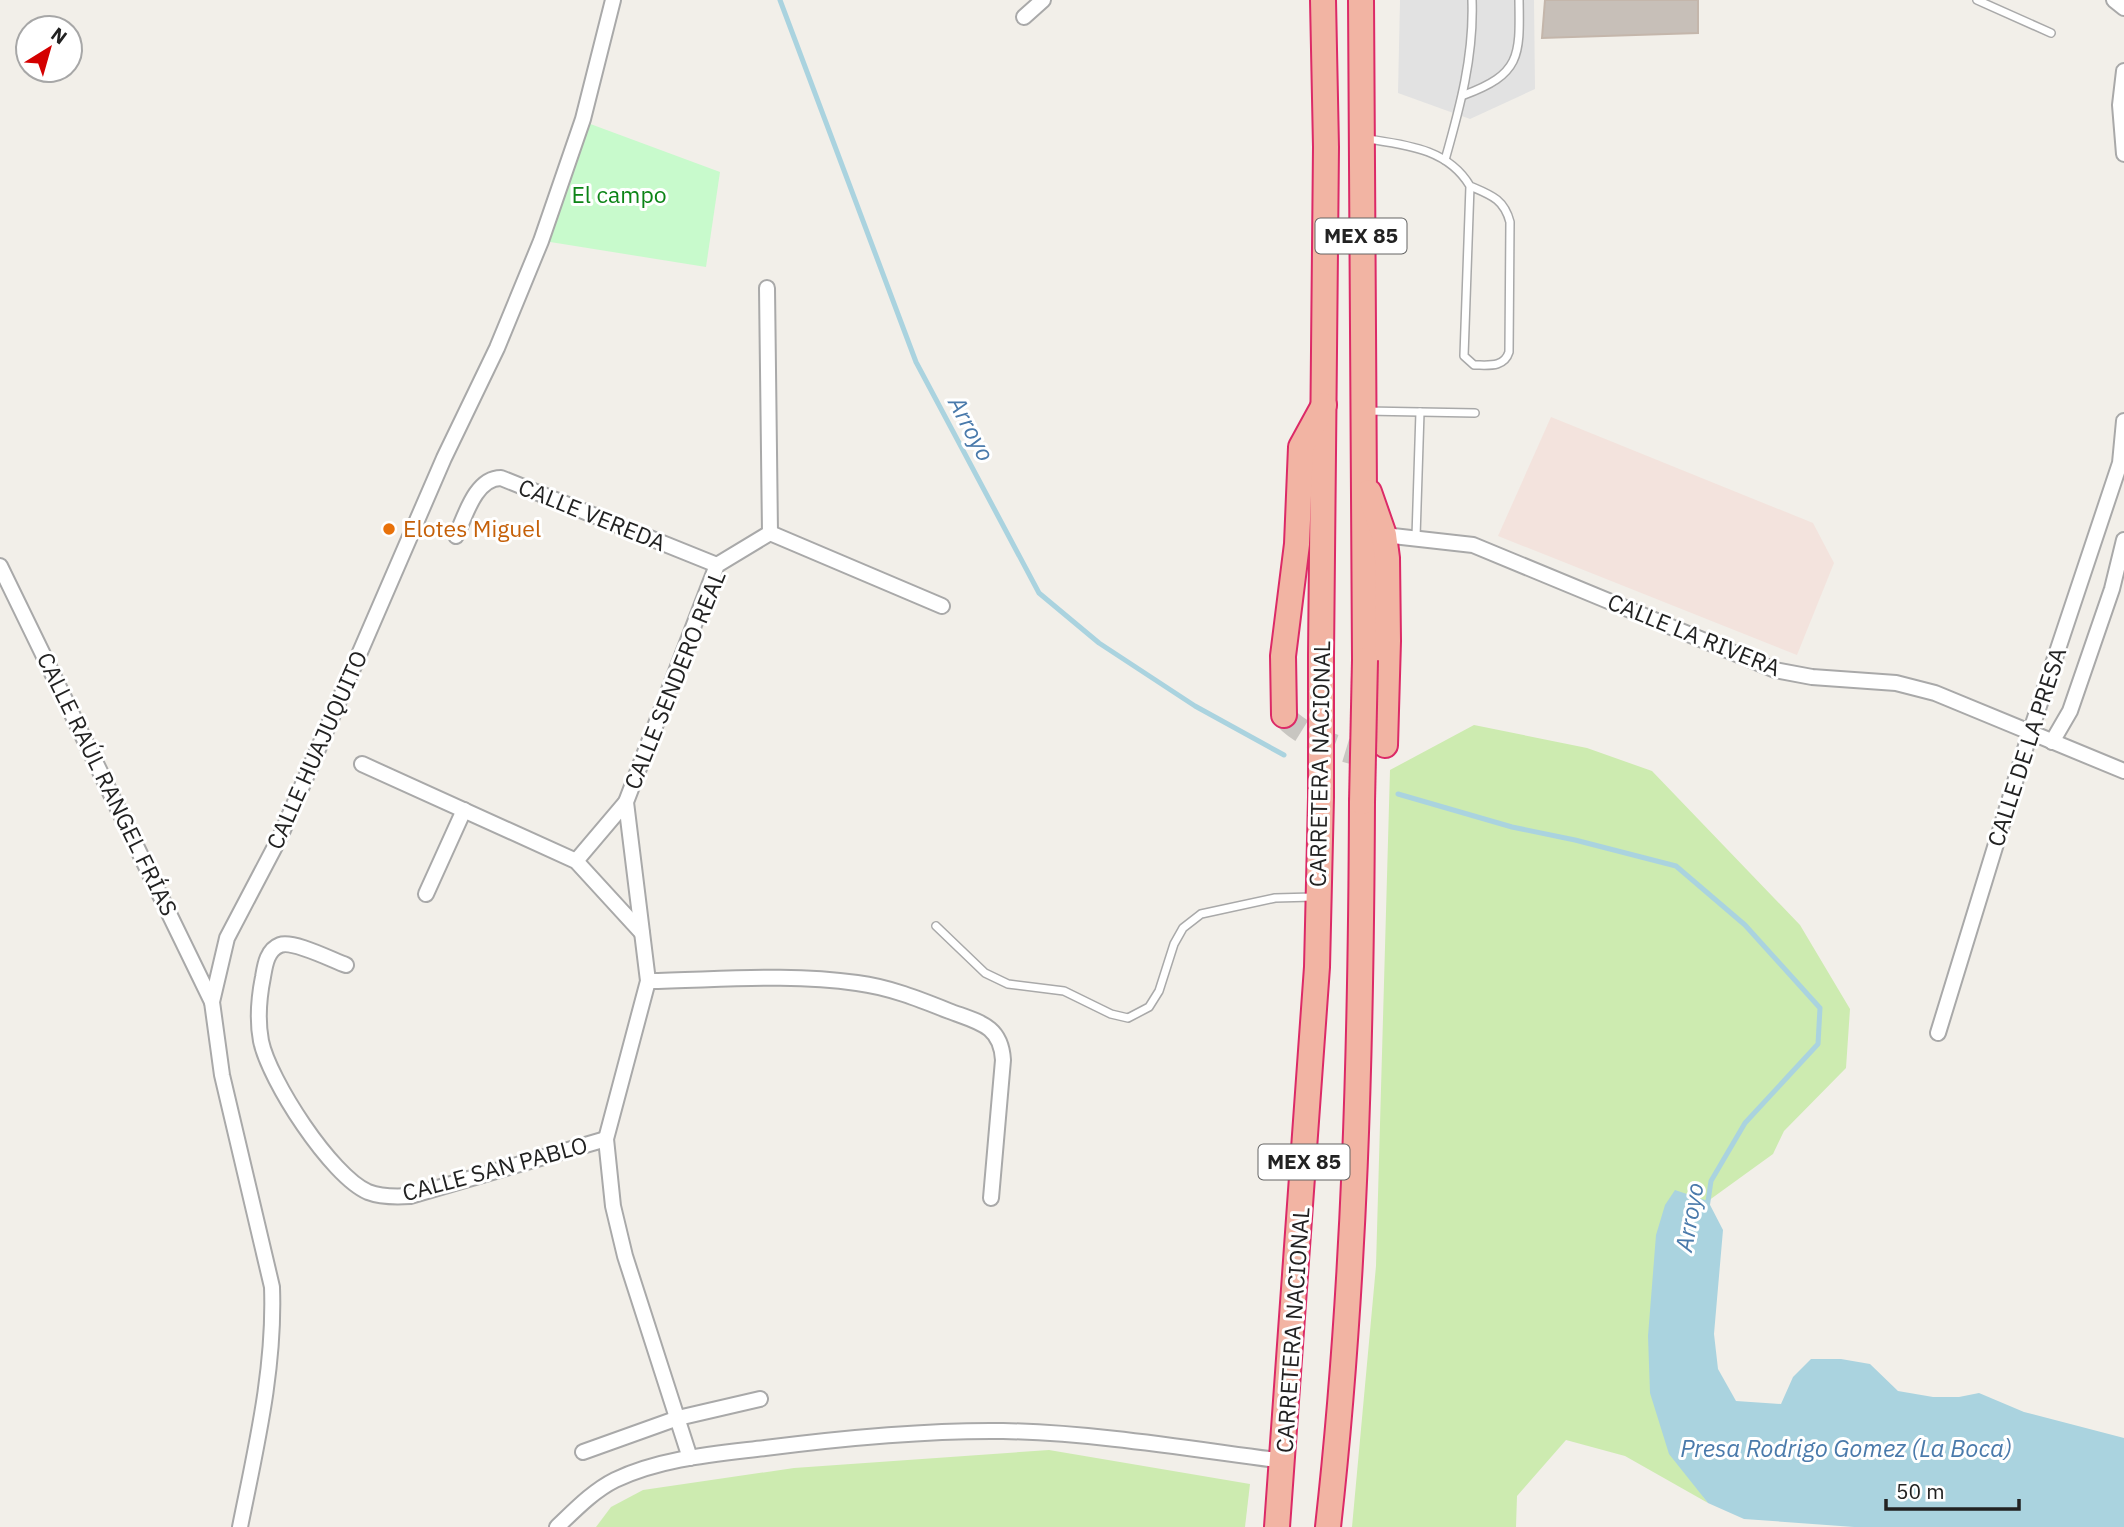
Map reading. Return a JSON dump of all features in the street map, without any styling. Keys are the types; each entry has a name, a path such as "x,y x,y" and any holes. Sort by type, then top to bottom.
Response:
{"highway":[{"name":"CARRETERA NACIONAL","path":"1277,1527 1284,1461 1317,967 1324,405 1323,0"},
{"name":"CARRETERA NACIONAL","path":"1328,1527 1354,1210 1361,984 1365,660 1361,0"},
{"name":"MEX 85","path":"1284,715 1283,656 1297,544 1301,447 1324,405"},
{"name":"MEX 85","path":"1363,471 1384,535 1388,640 1385,745"}],"street":[{"name":"CALLE HUAJUQUITO","path":"240,1527 266,1399 273,1322 272,1287 222,1075 212,1002 227,938 301,792 444,458 497,348 541,241 583,120 613,0"},
{"path":"1024,17 1043,0"},
{"path":"2113,0 2124,8"},
{"path":"2124,71 2120,105 2124,154"},
{"path":"767,288 771,533 942,606"},
{"name":"CALLE DE LA PRESA","path":"1938,1033 2030,733 2122,463 2124,421"},
{"name":"CALLE VEREDA","path":"456,536 477,492 484,483 501,478 717,565"},
{"name":"CALLE SENDERO REAL","path":"690,1458 625,1256 613,1206 606,1139 648,981 626,802 717,565 771,533"},
{"name":"CALLE LA RIVERA","path":"1384,535 1473,545 1774,670 1812,677 1896,683 1935,693 2124,771"},
{"path":"2052,742 2070,711 2112,589 2124,540"},
{"name":"CALLE RAÚL RANGEL FRÍAS","path":"0,566 212,1002"},
{"path":"362,764 576,861 642,933"},
{"path":"576,861 626,802"},
{"path":"426,894 464,810"},
{"name":"CALLE SAN PABLO","path":"346,965 295,946 282,944 272,951 266,962 259,996 261,1041 274,1077 314,1141 349,1178 366,1191 383,1196 410,1196 606,1139"},
{"path":"648,981 812,979 858,983 908,994 983,1024 997,1034 1003,1052 990,1198"},
{"path":"583,1452 678,1418 760,1399"},
{"path":"558,1527 584,1501 612,1481 645,1468 690,1458 839,1439 1003,1431 1115,1440 1284,1461"}],"lane":[{"path":"1445,160 1464,95 1471,50 1472,0"},
{"path":"1464,95 1492,85 1511,66 1520,45 1519,0"},
{"path":"1977,0 2051,33"},
{"path":"1361,138 1418,146 1445,160 1462,173 1470,186 1464,356 1474,365 1499,365 1507,359 1509,352 1510,222 1506,207 1495,196 1470,186"},
{"path":"1362,411 1475,413"},
{"path":"1416,537 1420,412"},
{"path":"936,926 985,972 1008,984 1064,991 1111,1014 1128,1018 1149,1007 1159,991 1174,944 1183,928 1201,914 1275,898 1318,897"}],"shaded area":[{"path":"1400,0 1534,0 1535,89 1470,119 1398,93"},
{"path":"1551,417 1813,523 1834,563 1797,655 1498,536"}],"green space":[{"name":"El campo","path":"585,122 720,172 706,267 544,241"},
{"path":"1474,725 1587,748 1652,771 1800,925 1850,1009 1846,1068 1784,1131 1773,1154 1708,1201 1691,1480 1708,1503 1625,1456 1566,1440 1517,1496 1516,1527 1352,1527 1376,1266 1390,770"},
{"path":"1049,1450 1250,1484 1245,1527 596,1527 611,1507 643,1490 794,1468"}],"water":[{"name":"Presa Rodrigo Gomez (La Boca)","path":"1675,1190 1708,1201 1723,1230 1714,1334 1718,1369 1736,1401 1781,1404 1793,1377 1811,1359 1841,1359 1870,1364 1898,1391 1933,1397 1959,1397 1979,1393 2024,1412 2124,1438 2124,1527 1854,1527 1744,1519 1708,1503 1669,1454 1650,1393 1648,1336 1656,1235 1665,1205"}],"building":[{"path":"1545,0 1698,0 1698,33 1542,38"}],"waterway":[{"name":"Arroyo","path":"780,0 916,362 1039,593 1099,643 1195,706 1284,755"},
{"name":"Arroyo","path":"1398,794 1512,827 1676,866 1745,925 1820,1008 1818,1044 1745,1123 1711,1181 1707,1208"}],"tunnel":[{"path":"1284,715 1300,730 1341,749 1377,755 1385,745"}],"place":[{"name":"Elotes Miguel","path":"389,529"}]}
